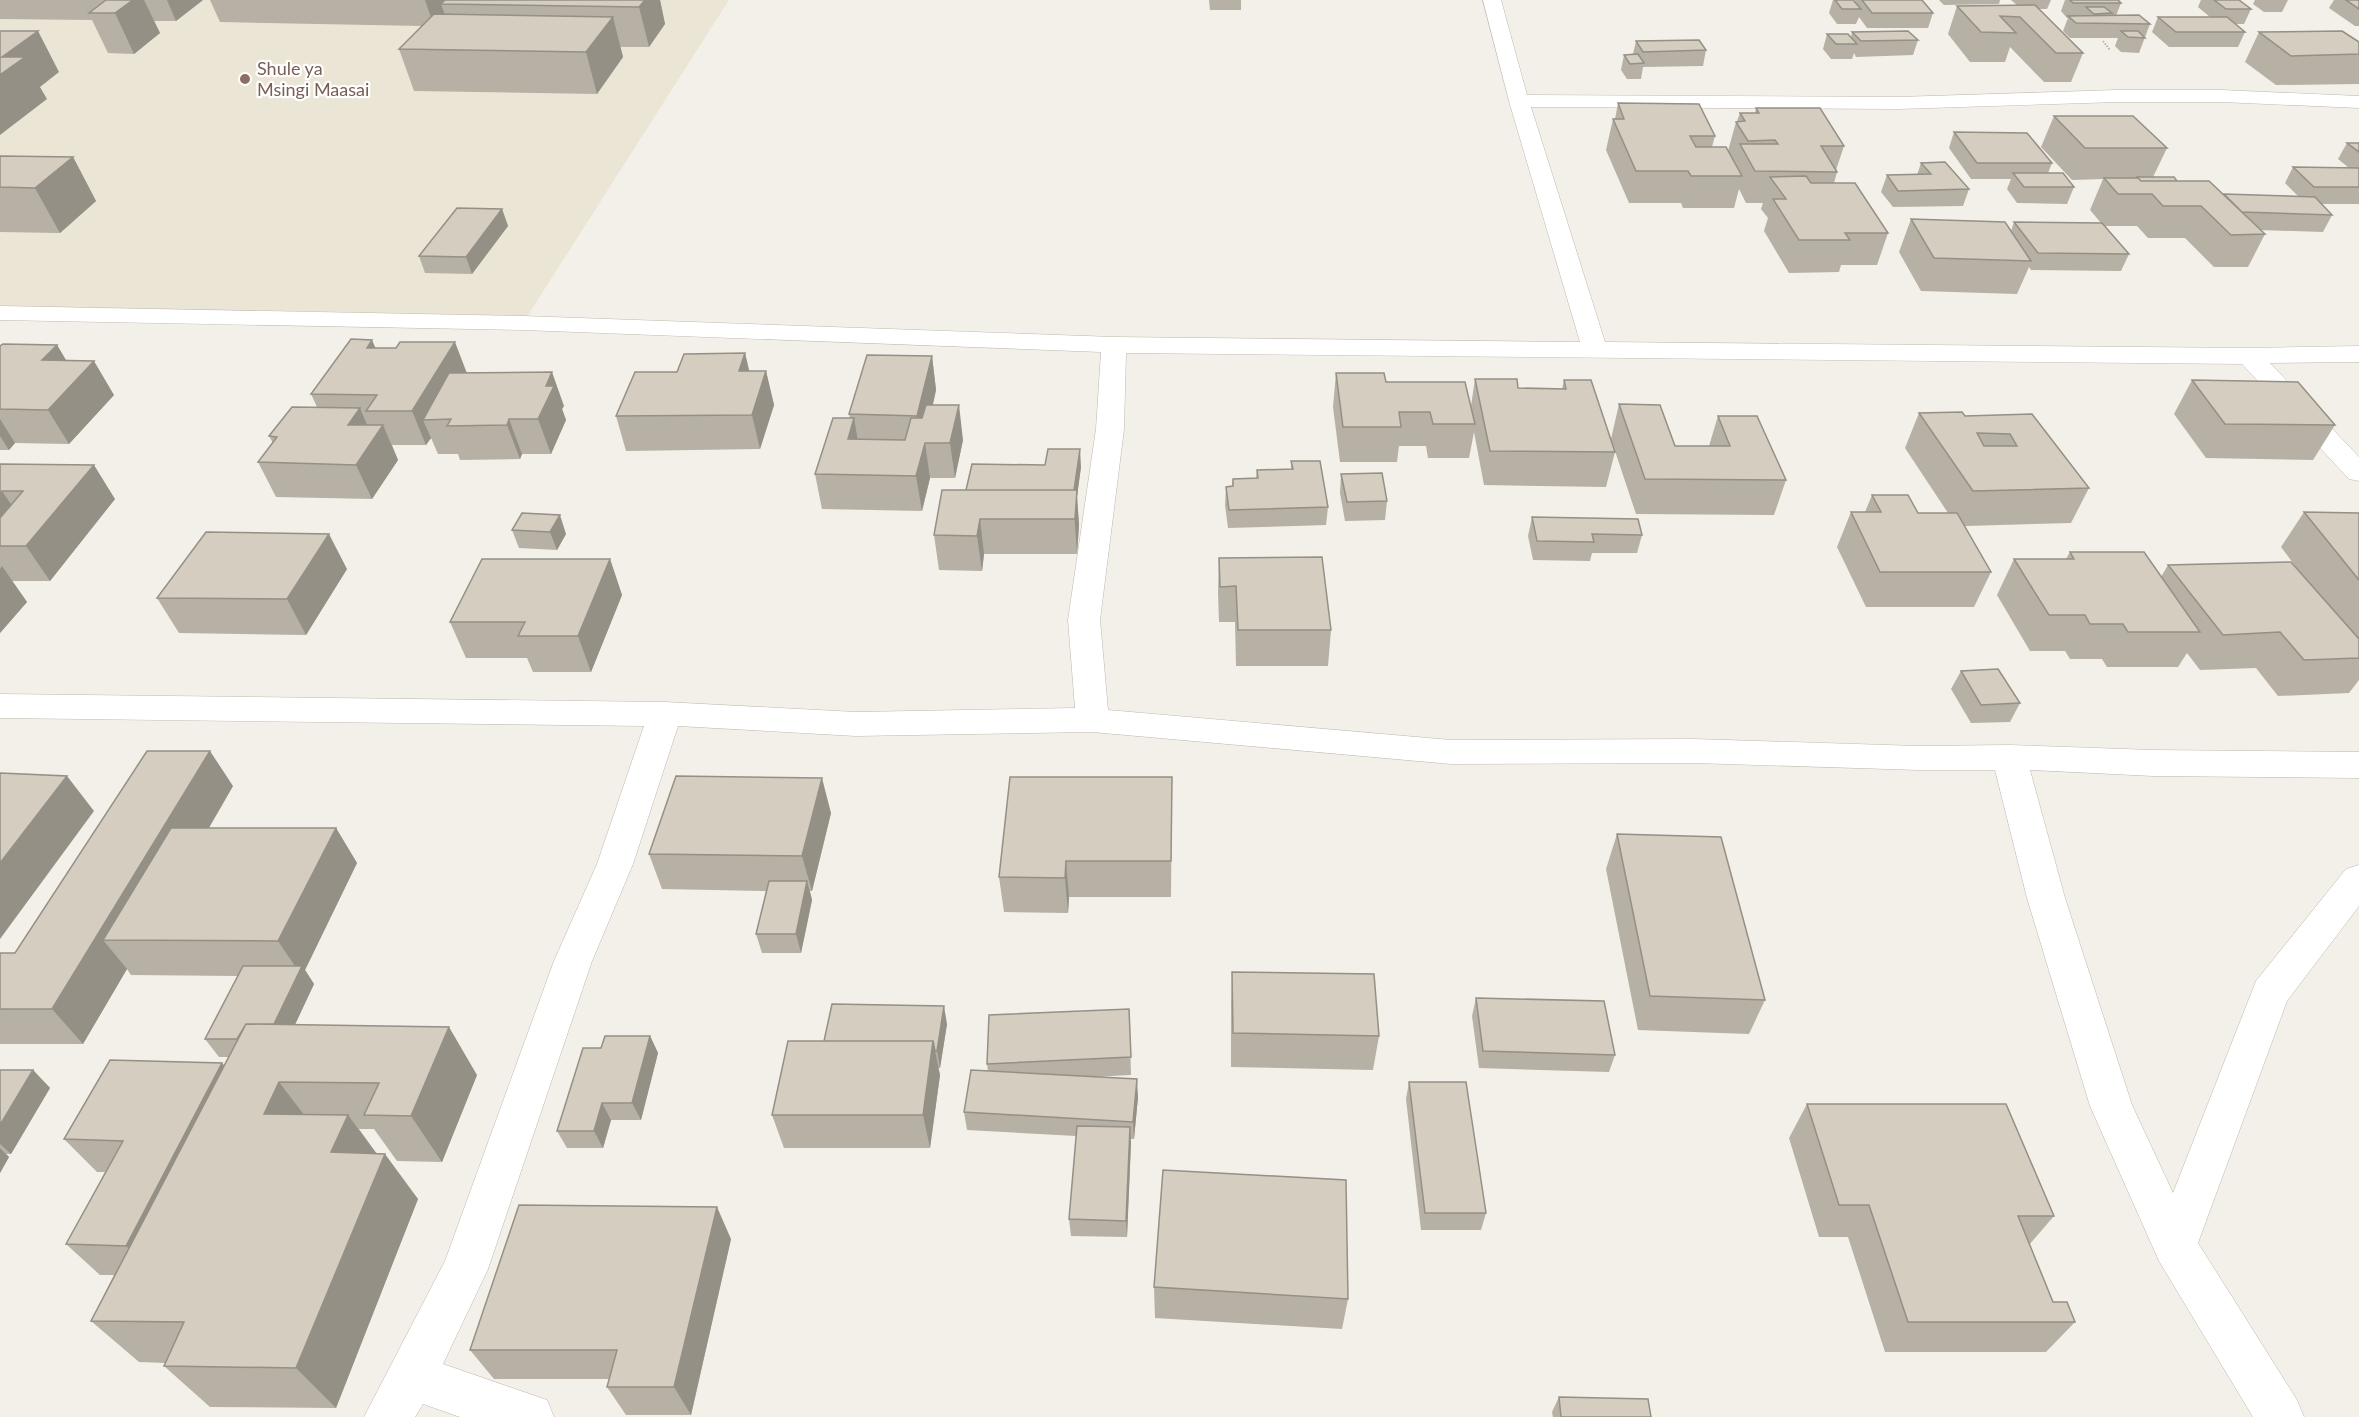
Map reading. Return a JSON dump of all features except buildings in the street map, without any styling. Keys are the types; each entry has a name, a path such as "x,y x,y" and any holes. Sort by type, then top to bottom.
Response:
{"street":[{"path":"1492,0 1519,101 1595,349"},
{"path":"1519,101 1899,104 2118,96 2221,96 2359,102"},
{"path":"0,313 523,323 1114,345 2249,356 2359,354"},
{"path":"1092,720 1084,620 1110,429 1114,345"},
{"path":"2249,356 2359,473"},
{"path":"0,706 664,714 856,724 1092,720 1451,752 1694,751 1919,758 2008,757 2153,763 2359,765"},
{"path":"388,1417 412,1377 465,1269 573,962 615,864 664,714"},
{"path":"2008,757 2046,898 2111,1106 2175,1246 2280,1417"},
{"path":"2175,1246 2270,993 2359,879"},
{"path":"412,1377 530,1417"}],"shaded area":[{"path":"0,0 729,0 523,323 0,313"}],"place":[{"name":"Shule ya Msingi Maasai","path":"245,79"}]}
